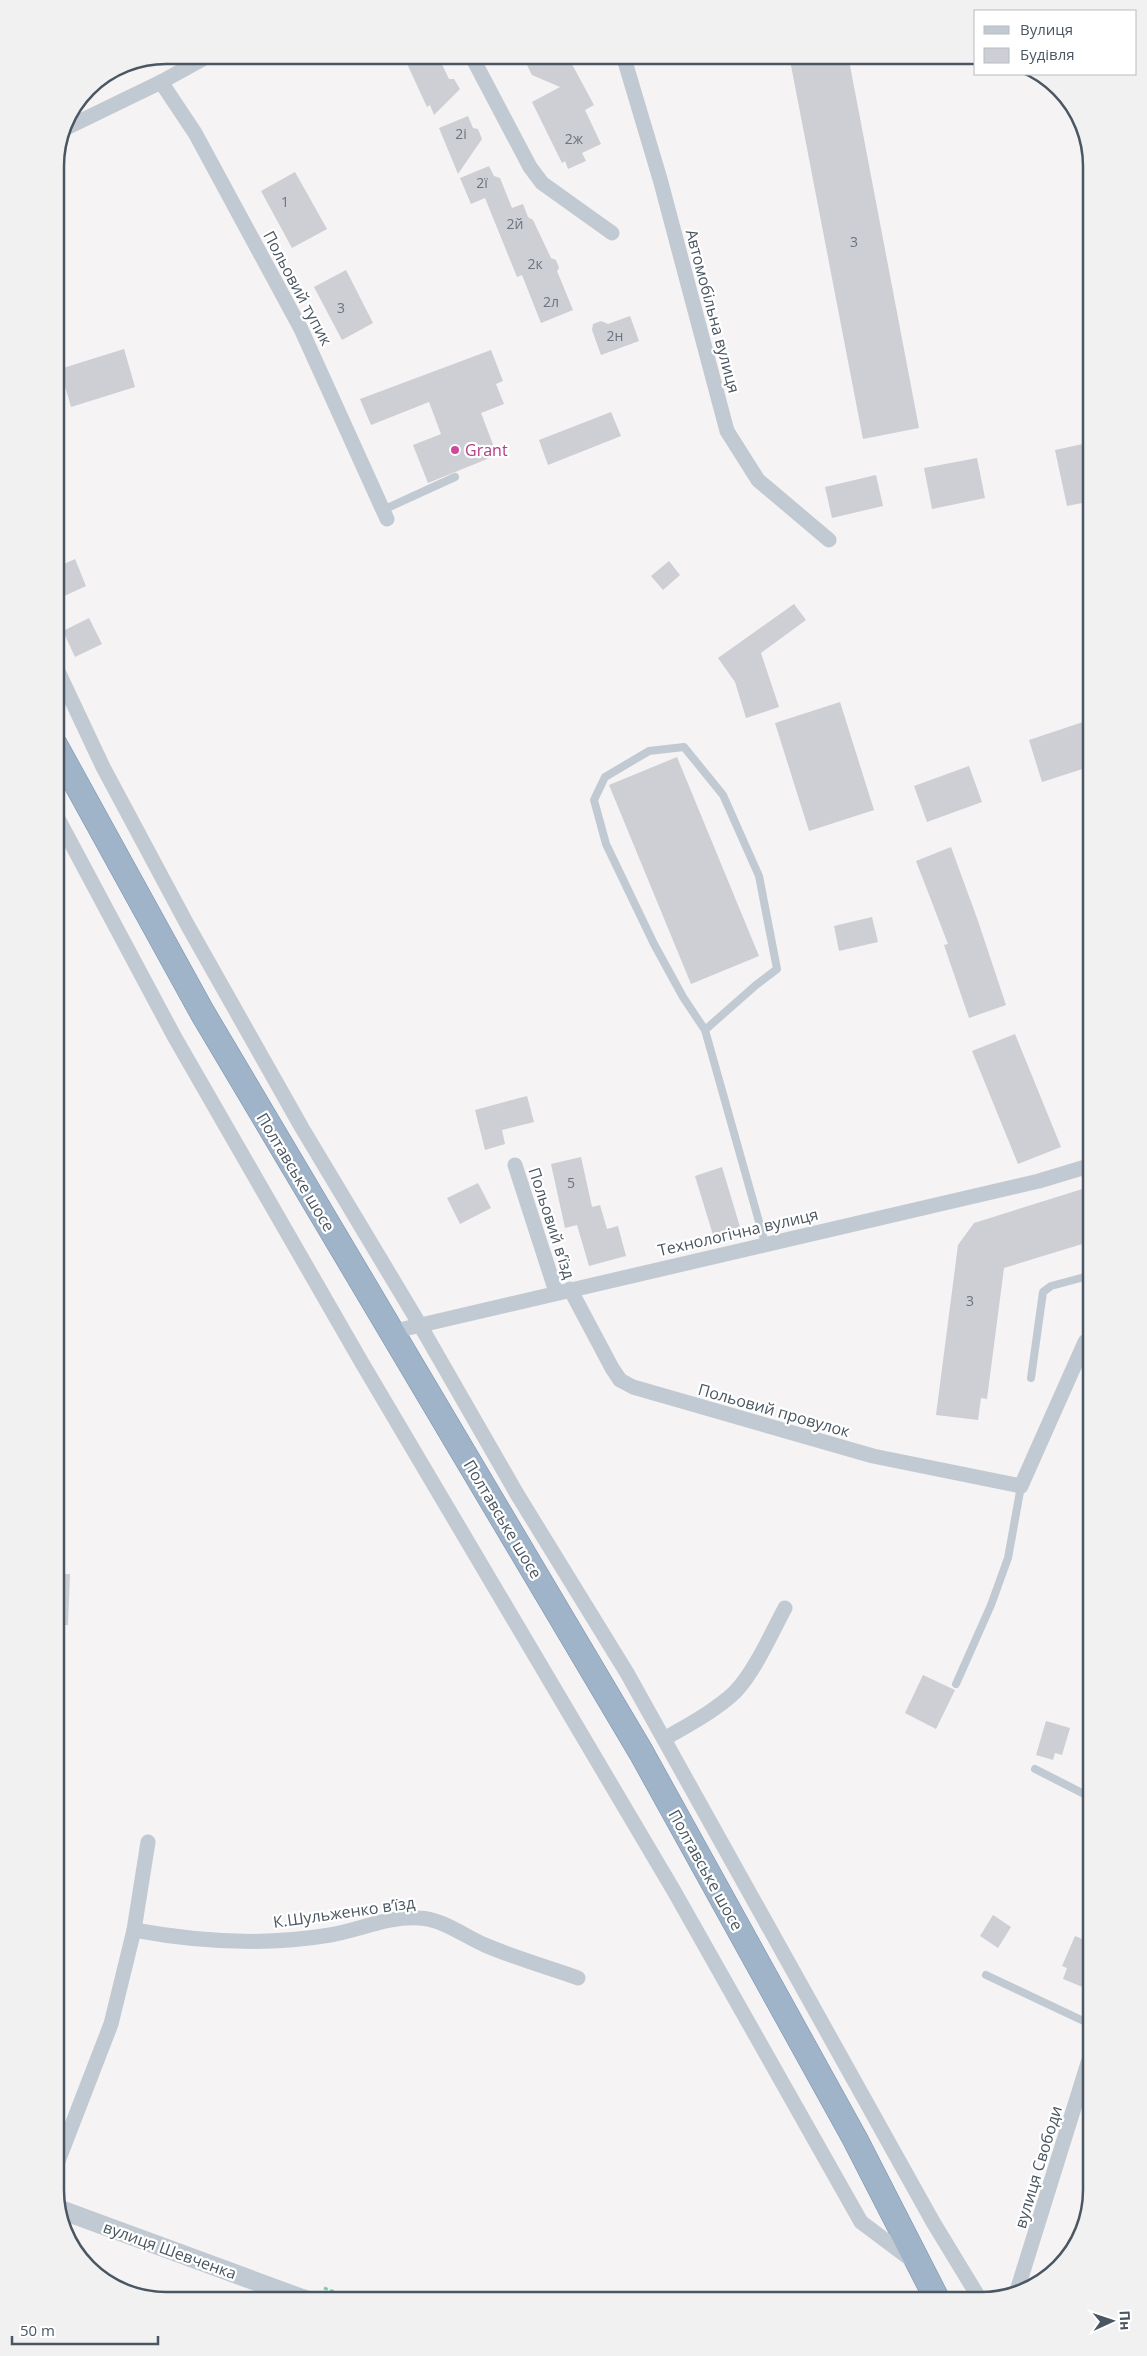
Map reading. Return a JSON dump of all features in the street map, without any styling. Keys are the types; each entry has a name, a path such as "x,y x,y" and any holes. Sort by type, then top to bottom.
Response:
{"highway":[{"name":"Полтавське шосе","path":"64,761 202,1012 641,1752 854,2139 934,2292"}],"street":[{"path":"73,125 194,64"},
{"path":"476,64 530,167 542,183 612,233"},
{"name":"Автомобільна вулиця","path":"626,64 660,179 728,431 758,480 829,540"},
{"name":"Польовий тупик","path":"161,82 195,133 301,328 385,515"},
{"path":"64,684 103,766 188,926 302,1128 420,1324 517,1494 627,1673 928,2214 976,2292"},
{"path":"64,830 179,1045 362,1363 674,1891 861,2222 923,2268"},
{"name":"Польовий в’їзд","path":"515,1165 563,1291"},
{"name":"Технологічна вулиця","path":"391,1332 766,1243 1039,1181 1083,1168"},
{"name":"Польовий провулок","path":"563,1291 620,1380 633,1387 873,1456 1021,1486"},
{"path":"1021,1486 1083,1346"},
{"path":"664,1739 710,1711 736,1691 754,1664 785,1608"},
{"path":"64,2145 111,2024 134,1930 148,1842"},
{"name":"К.Шульженко в’їзд","path":"134,1930 206,1940 232,1942 259,1941 329,1935 396,1920 418,1918 437,1921 485,1946 578,1978"},
{"name":"вулиця Свободи","path":"1019,2285 1083,2079"},
{"name":"вулиця Шевченка","path":"66,2212 285,2292"}],"lane":[{"path":"385,515 455,477"},
{"path":"705,1030 777,969 759,876 723,795 684,748 650,751 606,777 594,800 606,844 654,944 683,997 705,1030 735,1129 766,1243"},
{"path":"1031,1378 1044,1292 1051,1286 1083,1277"},
{"path":"956,1684 991,1605 1008,1558 1021,1486"},
{"path":"1035,1769 1083,1793"},
{"path":"986,1975 1083,2021"}],"building":[{"path":"407,64 442,64 449,79 454,79 460,89 434,115 430,105 427,107"},
{"path":"526,64 572,64 594,105 585,110 601,144 582,153 586,161 568,169 565,161 562,163 532,102 560,87 532,75"},
{"path":"791,64 850,64 919,428 863,439"},
{"path":"468,116 473,128 478,129 482,139 458,174 439,128"},
{"path":"489,166 494,176 500,178 512,208 523,204 528,217 533,220 551,258 556,260 559,268 557,271 573,310 541,323 522,275 517,277 485,198 471,204 460,178"},
{"path":"295,172 327,229 292,248 261,191"},
{"path":"346,270 373,323 342,340 314,287"},
{"path":"630,316 639,341 601,355 592,330 593,324 601,321 608,324"},
{"path":"124,349 135,387 71,407 64,383 64,368"},
{"path":"491,350 503,381 496,384 504,404 481,413 497,455 428,483 413,445 441,434 429,402 371,425 360,399"},
{"path":"611,412 621,436 548,465 539,440"},
{"path":"1083,444 1083,503 1067,506 1055,450"},
{"path":"977,458 985,498 932,509 924,468"},
{"path":"876,475 883,506 832,518 825,487"},
{"path":"75,559 86,586 64,596 64,564"},
{"path":"669,561 680,575 663,590 651,576"},
{"path":"794,604 806,620 761,653 779,707 746,718 735,682 718,658"},
{"path":"89,618 102,644 75,657 64,630"},
{"path":"840,702 874,810 809,831 775,723"},
{"path":"1083,722 1083,769 1042,782 1029,740"},
{"path":"677,757 759,956 691,984 609,785"},
{"path":"969,766 982,802 927,822 914,786"},
{"path":"951,847 1006,1005 969,1018 944,945 948,944 916,861"},
{"path":"872,917 878,942 839,951 834,926"},
{"path":"1015,1034 1061,1147 1018,1164 972,1051"},
{"path":"527,1096 534,1122 502,1130 505,1144 485,1150 475,1110"},
{"path":"581,1157 592,1207 600,1205 607,1229 618,1226 626,1256 589,1266 577,1225 565,1228 551,1164"},
{"path":"722,1167 740,1227 713,1235 695,1176"},
{"path":"478,1183 491,1208 460,1224 447,1198"},
{"path":"1083,1189 1083,1244 1004,1268 987,1399 981,1398 978,1420 936,1415 958,1245 974,1223"},
{"path":"64,1574 70,1574 68,1625 64,1625"},
{"path":"923,1675 955,1690 936,1729 905,1713"},
{"path":"1046,1721 1070,1728 1062,1755 1055,1753 1053,1760 1036,1755"},
{"path":"993,1915 1011,1927 998,1948 980,1936"},
{"path":"1075,1936 1083,1939 1083,1987 1063,1979 1067,1968 1062,1966"}],"place":[{"name":"Grant","path":"455,450"}]}
